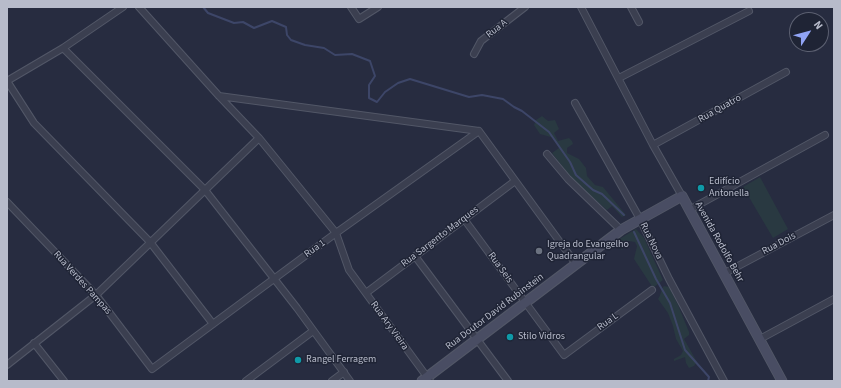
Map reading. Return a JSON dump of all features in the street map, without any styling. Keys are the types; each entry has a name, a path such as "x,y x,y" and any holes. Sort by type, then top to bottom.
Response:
{"street":[{"path":"123,7 63,48 7,81 34,123 150,242 213,324"},
{"name":"Rua Ary Vieira","path":"139,7 259,138 336,233 349,270 427,380"},
{"path":"351,7 359,19 378,7"},
{"name":"Rua A","path":"474,54 481,41 525,7"},
{"name":"Avenida Rodolfo Behr","path":"581,7 653,145 725,273 782,381"},
{"path":"631,7 639,22"},
{"path":"619,78 749,10"},
{"path":"63,48 205,190 297,308 350,381"},
{"name":"Rua Quatro","path":"653,145 786,72"},
{"path":"219,96 479,131 576,264"},
{"name":"Rua Nova","path":"575,104 640,219 669,279 724,381"},
{"name":"Rua 1","path":"152,368 336,233 479,131"},
{"path":"689,210 825,135"},
{"path":"7,364 96,295 259,138"},
{"path":"547,154 568,179 621,230"},
{"name":"Rua Sargento Marques","path":"366,293 515,181"},
{"name":"Rua Doutor David Rubinstein","path":"427,380 477,339 621,230 682,196"},
{"name":"Rua Verdes Pampas","path":"7,202 96,295 152,368"},
{"name":"Rua Dois","path":"725,273 834,215"},
{"name":"Rua Seis","path":"464,219 564,355"},
{"path":"415,256 508,381"},
{"name":"Rua L","path":"564,355 652,290"},
{"path":"760,339 834,299"},
{"path":"246,381 313,331"},
{"path":"34,343 64,381"},
{"path":"332,381 344,372"}],"shaded area":[{"path":"542,116 548,121 555,120 559,129 554,133 558,141 569,138 572,141 573,144 567,148 567,153 579,159 586,168 587,176 595,185 603,187 626,215 622,217 612,206 607,210 574,182 552,153 559,148 554,138 540,134 534,125 536,120"},
{"path":"760,177 788,229 773,238 743,187"},
{"path":"636,229 644,238 663,280 653,288 634,259 637,246 635,242 629,241 625,244 622,250 616,244 616,241"},
{"path":"664,286 669,287 689,332 689,335 684,339 697,362 694,366 689,368 685,357 674,361 674,359 681,355 683,351 676,339 668,313 658,299"}],"waterway":[{"path":"203,7 208,13 234,23 243,22 254,28 272,21 286,27 287,35 291,40 305,45 324,48 335,55 352,54 370,61 375,76 369,85 369,98 377,102 385,92 398,83 410,79 469,97 482,95 503,99 522,111 549,132 570,162 576,175 593,190 602,194 624,215"},
{"path":"634,232 656,279 670,303 685,350 709,377 708,381"}],"place":[{"name":"Edifício Antonella","path":"701,188"},
{"name":"Igreja do Evangelho Quadrangular","path":"539,251"},
{"name":"Stilo Vidros","path":"510,337"},
{"name":"Rangel Ferragem","path":"298,360"}]}
